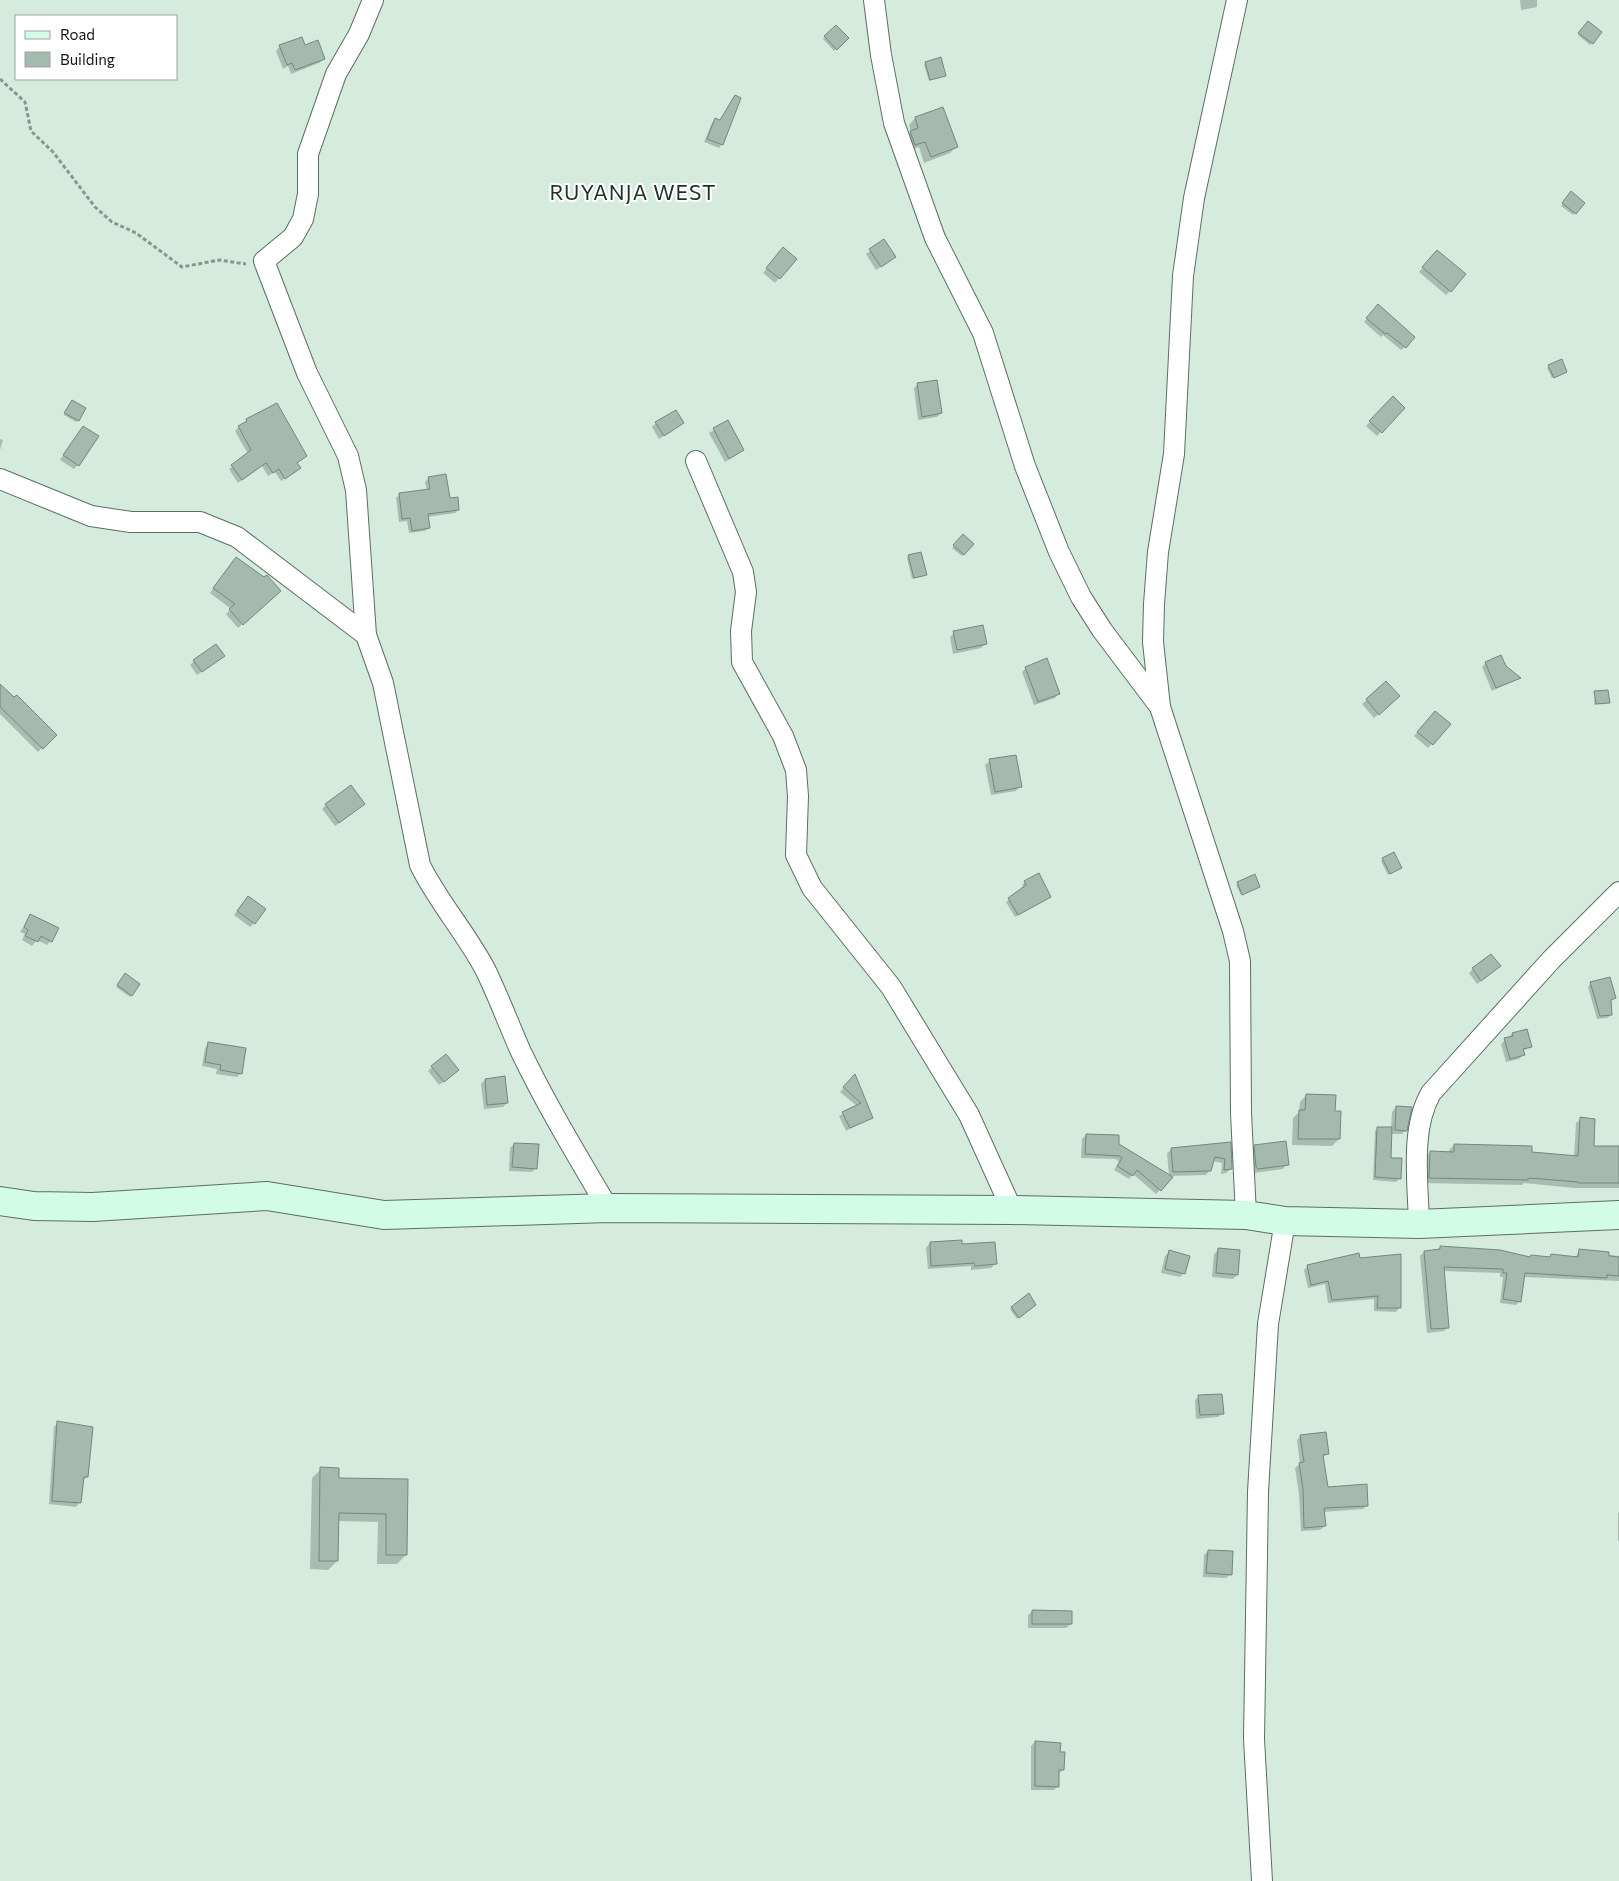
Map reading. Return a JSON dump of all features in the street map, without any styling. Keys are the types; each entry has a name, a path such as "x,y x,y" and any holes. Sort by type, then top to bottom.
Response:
{"main road":[{"path":"0,1202 34,1206 93,1207 267,1196 384,1215 608,1208 1012,1210 1246,1215 1285,1221 1419,1224 1619,1215"}],"street":[{"path":"373,0 359,34 336,74 308,154 308,194 303,218 293,238 264,261 306,373 333,424 350,464 356,490 366,635 383,683 420,865 431,887 460,928 486,971 522,1052 608,1208"},
{"path":"874,0 881,55 894,123 936,238 983,333 1025,466 1052,535 1081,597 1102,630 1160,707"},
{"path":"1237,0 1194,198 1183,276 1174,454 1158,552 1153,642 1160,707 1233,931 1240,961 1242,1033 1241,1113 1246,1215"},
{"path":"696,461 743,572 746,592 740,631 742,662 783,736 796,770 798,796 796,855 802,872 812,888 892,987 969,1115 1012,1210"},
{"path":"0,479 91,516 110,520 200,522 224,530 237,537 366,635"},
{"path":"1419,1224 1418,1126 1424,1106 1431,1093 1551,960 1619,892"},
{"path":"1262,1881 1254,1739 1258,1492 1268,1324 1285,1221"}],"path":[{"path":"0,78 24,102 31,131 53,152 95,207 112,222 136,233 182,267 219,260 242,265 264,261"}],"building":[{"path":"1588,21 1602,32 1593,44 1578,33"},
{"path":"836,25 849,38 837,50 824,36"},
{"path":"302,37 305,45 318,40 325,59 295,70 292,63 287,65 279,45"},
{"path":"941,57 946,76 930,80 925,62"},
{"path":"735,95 741,98 723,145 707,139 715,118 720,120"},
{"path":"943,107 958,147 931,157 925,142 915,145 910,131 918,128 915,117"},
{"path":"1571,191 1585,203 1576,214 1562,203"},
{"path":"884,239 896,257 881,267 869,249"},
{"path":"783,247 797,259 780,279 766,268"},
{"path":"1437,250 1466,274 1451,292 1422,267"},
{"path":"1378,304 1415,337 1406,348 1366,318"},
{"path":"1562,359 1567,372 1554,378 1548,365"},
{"path":"937,380 942,413 922,417 917,383"},
{"path":"1393,396 1405,408 1382,433 1369,421"},
{"path":"72,400 86,408 79,421 64,413"},
{"path":"277,403 307,456 297,463 301,468 285,479 279,469 273,473 266,463 242,480 231,465 251,450 238,426 247,421 246,419"},
{"path":"676,410 684,423 664,436 655,422"},
{"path":"728,420 744,450 729,459 713,428"},
{"path":"83,426 99,436 79,466 63,455"},
{"path":"446,474 450,498 458,497 459,510 428,514 430,528 412,531 410,518 402,519 399,493 430,489 428,477"},
{"path":"963,534 974,544 964,555 953,545"},
{"path":"921,552 927,575 914,578 908,555"},
{"path":"236,557 264,577 267,575 281,591 243,625 229,609 235,604 213,588"},
{"path":"983,625 987,644 957,650 953,631"},
{"path":"216,644 225,656 202,672 193,660"},
{"path":"1501,655 1506,666 1521,678 1496,688 1485,662"},
{"path":"1047,658 1060,694 1038,702 1025,667"},
{"path":"1386,681 1400,696 1379,715 1366,699"},
{"path":"0,684 14,697 17,695 57,735 43,749 0,707"},
{"path":"1608,690 1610,703 1596,704 1594,691"},
{"path":"1435,711 1451,724 1433,745 1417,732"},
{"path":"1016,755 1022,787 995,792 989,759"},
{"path":"351,785 365,804 339,823 325,804"},
{"path":"1394,852 1402,868 1390,874 1382,858"},
{"path":"1039,873 1051,897 1018,915 1008,898 1026,885 1024,881"},
{"path":"1255,874 1260,887 1242,895 1237,882"},
{"path":"248,896 266,909 255,924 237,911"},
{"path":"30,914 59,928 52,942 41,936 38,942 25,936 28,930 24,927"},
{"path":"1491,954 1501,966 1481,981 1472,968"},
{"path":"125,973 140,984 132,996 117,985"},
{"path":"1610,977 1616,998 1611,1000 1612,1015 1600,1016 1590,982"},
{"path":"1527,1029 1532,1047 1523,1049 1525,1055 1510,1059 1504,1038 1513,1036 1512,1033"},
{"path":"208,1042 246,1048 242,1074 220,1070 221,1065 205,1062"},
{"path":"446,1054 459,1070 444,1082 431,1066"},
{"path":"855,1074 873,1118 850,1128 842,1112 861,1103 843,1087"},
{"path":"505,1076 508,1103 487,1105 485,1079"},
{"path":"1306,1094 1336,1095 1335,1111 1341,1111 1340,1139 1298,1139 1299,1110 1305,1110"},
{"path":"1396,1106 1412,1107 1407,1131 1395,1130"},
{"path":"1580,1117 1595,1119 1594,1146 1619,1146 1619,1183 1578,1183 1529,1178 1528,1180 1429,1178 1430,1151 1454,1152 1454,1144 1532,1146 1532,1152 1578,1156"},
{"path":"1377,1127 1392,1127 1391,1158 1402,1158 1401,1179 1375,1177"},
{"path":"1086,1134 1119,1135 1119,1144 1173,1177 1161,1191 1137,1170 1133,1176 1117,1166 1122,1158 1120,1156 1085,1154"},
{"path":"1286,1141 1289,1165 1258,1169 1256,1167 1254,1145"},
{"path":"1231,1142 1232,1169 1224,1170 1225,1159 1215,1157 1211,1171 1173,1172 1171,1148"},
{"path":"514,1143 539,1144 537,1169 512,1167"},
{"path":"962,1240 962,1244 995,1242 997,1264 975,1266 974,1263 931,1266 930,1242"},
{"path":"1440,1246 1500,1250 1530,1257 1531,1255 1550,1257 1551,1254 1578,1257 1579,1249 1609,1252 1609,1256 1619,1257 1619,1276 1607,1275 1607,1278 1525,1273 1521,1302 1503,1299 1507,1273 1503,1273 1503,1269 1444,1267 1449,1328 1431,1329 1424,1251 1440,1249"},
{"path":"1218,1248 1240,1250 1238,1275 1216,1273"},
{"path":"1169,1250 1190,1256 1185,1274 1165,1269"},
{"path":"1359,1253 1360,1258 1401,1254 1401,1308 1377,1308 1378,1296 1332,1300 1328,1281 1311,1285 1307,1265"},
{"path":"1029,1293 1036,1305 1019,1318 1011,1307"},
{"path":"1222,1394 1224,1414 1200,1415 1198,1395"},
{"path":"57,1421 93,1427 88,1477 84,1477 81,1503 52,1501"},
{"path":"1326,1432 1329,1454 1323,1455 1328,1487 1367,1484 1368,1506 1324,1508 1326,1526 1304,1528 1303,1489 1299,1463 1304,1462 1300,1435"},
{"path":"320,1467 339,1468 339,1478 408,1479 407,1555 386,1555 386,1514 339,1513 338,1561 319,1561"},
{"path":"1208,1550 1233,1551 1232,1575 1206,1573"},
{"path":"1032,1610 1072,1611 1072,1624 1032,1624"},
{"path":"1035,1741 1061,1743 1060,1752 1065,1752 1064,1770 1059,1770 1059,1787 1035,1786"}],"district":[{"name":"RUYANJA WEST","path":"633,193"}]}
